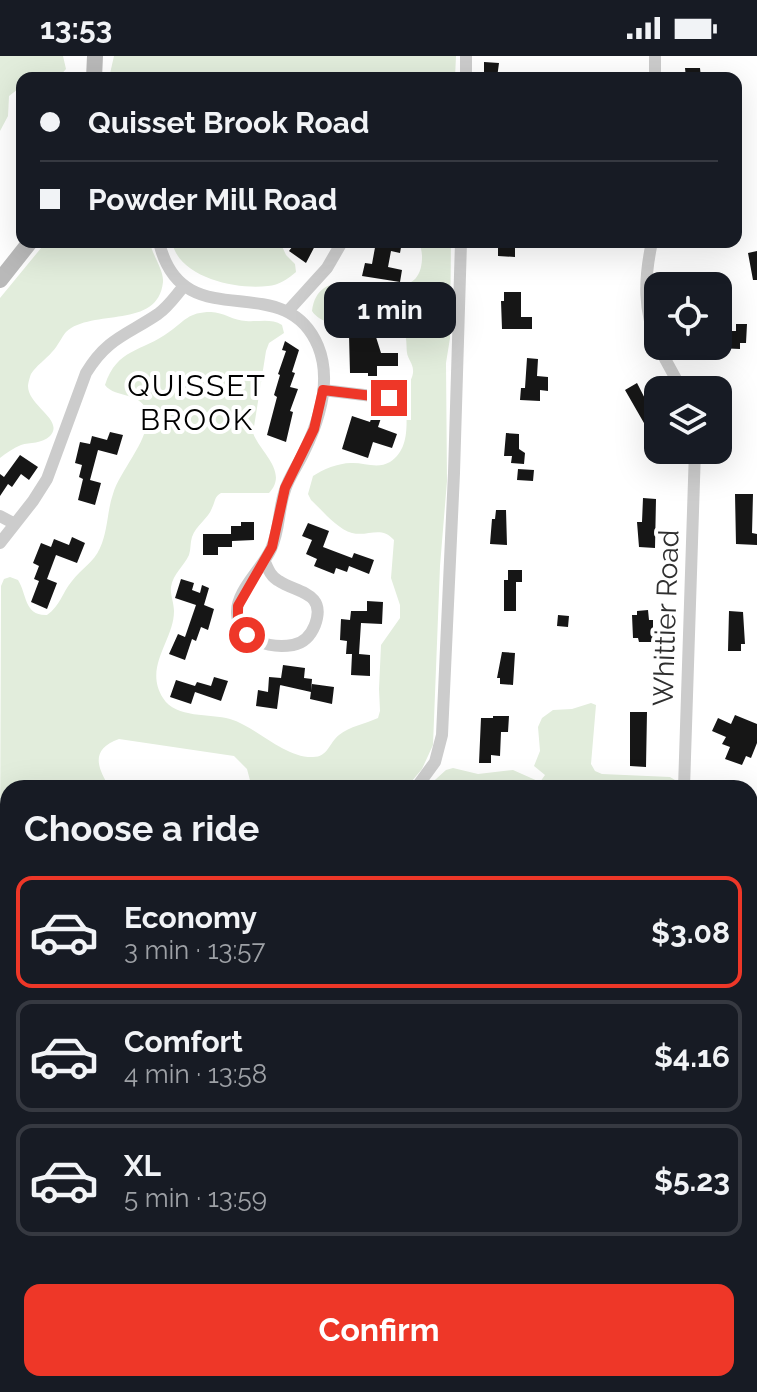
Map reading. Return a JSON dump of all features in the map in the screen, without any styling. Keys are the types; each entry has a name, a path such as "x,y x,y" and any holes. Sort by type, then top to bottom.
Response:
{"main road":[{"path":"0,280 25,248"}],"street":[{"path":"161,248 164,260 184,286 213,300 266,303 288,311 305,326 318,346 323,390 314,429 285,488 277,533 265,562 238,606 240,627 247,635 262,642 299,643 308,637 316,623 315,602 303,591 276,579 265,562"},
{"path":"288,311 327,268 339,248"},
{"path":"422,780 435,762 442,735 461,248"},
{"path":"648,272 651,248"},
{"path":"0,543 47,479 86,373 94,360 120,335 161,312 184,286"},
{"path":"323,390 389,398"},
{"name":"Whittier Road","path":"684,780 695,464"},
{"path":"0,516 15,524"}],"green space":[{"path":"0,56 63,56 66,69 63,72 16,72 16,91 9,96 8,116 0,131"},
{"path":"114,56 456,56 455,72 110,72"},
{"path":"41,248 152,248 162,273 163,282 158,297 149,307 137,313 77,325 66,332 54,350 33,371 28,385 34,400 53,424 50,436 40,442 21,445 0,458 0,298"},
{"path":"174,248 283,248 295,264 296,272 272,285 241,286 197,273"},
{"path":"420,248 451,248 450,338 446,363 447,481 440,566 433,745 422,769 413,780 250,780 247,769 234,756 119,739 100,753 99,765 106,780 0,780 1,586 4,579 10,577 18,580 30,608 47,615 97,553 117,485 147,425 145,407 141,402 105,385 110,373 123,357 159,339 192,315 203,312 215,312 242,321 269,321 282,325 284,333 269,343 266,351 253,433 271,462 276,477 269,493 219,494 194,533 189,555 171,587 173,622 156,675 163,698 169,705 185,712 240,723 281,748 302,756 318,756 343,732 378,718 381,645 400,618 400,605 391,578 394,540 384,533 346,531 330,519 308,494 313,476 327,469 348,463 381,465 397,456 405,440 406,393 413,368 404,331 393,322 335,324 322,320 312,311 319,293 331,285 400,286 413,280 421,267"},
{"path":"591,703 596,705 591,764 595,771 602,774 670,777 675,780 541,780 545,775 534,766 540,751 538,727 542,718 553,710 572,709"},
{"path":"453,768 478,774 513,770 536,780 435,780"}],"building":[{"path":"484,62 499,63 498,72 484,72"},
{"path":"685,68 700,68 700,72 685,72"},
{"path":"291,248 314,248 306,263 289,251"},
{"path":"375,248 401,248 400,253 391,251 388,267 402,270 400,282 362,276 365,263 372,264"},
{"path":"498,248 515,248 515,257 498,256"},
{"path":"757,251 757,280 753,280 748,253"},
{"path":"504,292 521,292 521,317 532,317 532,329 502,329 501,301 504,301"},
{"path":"736,324 747,324 746,343 740,343 740,349 732,349 732,331 736,331"},
{"path":"349,335 376,337 381,353 398,353 398,366 377,366 377,379 368,379 368,373 350,373"},
{"path":"285,341 299,350 290,387 298,389 290,411 293,412 286,442 267,435 277,397 274,395 278,374 286,351 282,350"},
{"path":"527,358 538,359 537,376 548,377 548,391 540,390 540,401 520,400 521,388 525,388"},
{"path":"637,383 644,397 644,423 625,390"},
{"path":"352,416 370,422 372,416 381,418 378,427 397,434 392,448 373,442 368,458 342,449"},
{"path":"110,432 123,435 117,455 98,450 90,480 101,483 95,505 78,500 83,479 79,477 82,465 75,463 80,442 90,444 92,436 107,440"},
{"path":"506,433 519,434 519,449 525,453 524,464 511,463 512,456 504,456"},
{"path":"20,455 38,467 29,480 21,474 12,487 8,484 0,496 0,474 4,477"},
{"path":"518,469 534,470 533,481 517,480"},
{"path":"735,494 753,494 752,533 757,534 757,545 736,544"},
{"path":"643,498 656,499 655,548 639,547 637,522 642,522"},
{"path":"496,510 506,510 507,545 490,544"},
{"path":"241,522 254,522 254,540 232,541 232,547 218,547 218,555 203,555 203,534 231,534 231,526 241,526"},
{"path":"308,523 329,531 323,547 352,558 354,553 374,560 369,574 349,566 347,572 336,568 334,574 314,566 317,559 306,554 312,540 302,536"},
{"path":"72,537 85,543 77,563 56,555 47,579 57,583 47,609 31,602 39,581 34,579 39,566 33,563 41,543 51,547 54,539 69,545"},
{"path":"508,570 522,570 522,582 516,582 516,611 504,611 504,580 508,580"},
{"path":"181,579 194,583 192,590 200,593 202,585 209,588 204,605 214,609 208,630 201,627 196,641 192,639 185,660 169,654 178,634 185,637 196,605 175,598"},
{"path":"367,601 383,602 382,624 361,623 359,654 370,655 370,676 351,675 352,654 346,654 347,641 340,640 341,619 350,620 351,611 367,611"},
{"path":"648,610 649,620 653,620 653,642 639,642 638,638 633,638 632,615"},
{"path":"729,611 743,612 745,644 741,644 741,651 728,651"},
{"path":"558,615 569,616 568,627 557,626"},
{"path":"502,652 515,653 513,685 500,684 500,678 497,678"},
{"path":"283,665 305,668 304,678 312,679 311,692 280,685"},
{"path":"214,677 228,681 221,701 195,692 191,704 170,697 176,680 195,686 197,682 211,686"},
{"path":"269,677 281,678 277,709 256,706 258,690 268,692"},
{"path":"312,684 334,687 332,704 310,699"},
{"path":"630,712 647,712 646,767 630,766"},
{"path":"735,715 757,724 757,743 751,758 746,756 742,765 725,759 730,747 722,744 726,737 712,731 718,718 731,724"},
{"path":"509,716 508,732 501,732 500,756 491,755 491,763 479,763 481,718"}],"district":[{"name":"QUISSET BROOK","path":"197,402"}],"route":[{"path":"247,635 238,621 238,606 272,547 279,527 285,488 314,429 323,390 389,398"}]}
